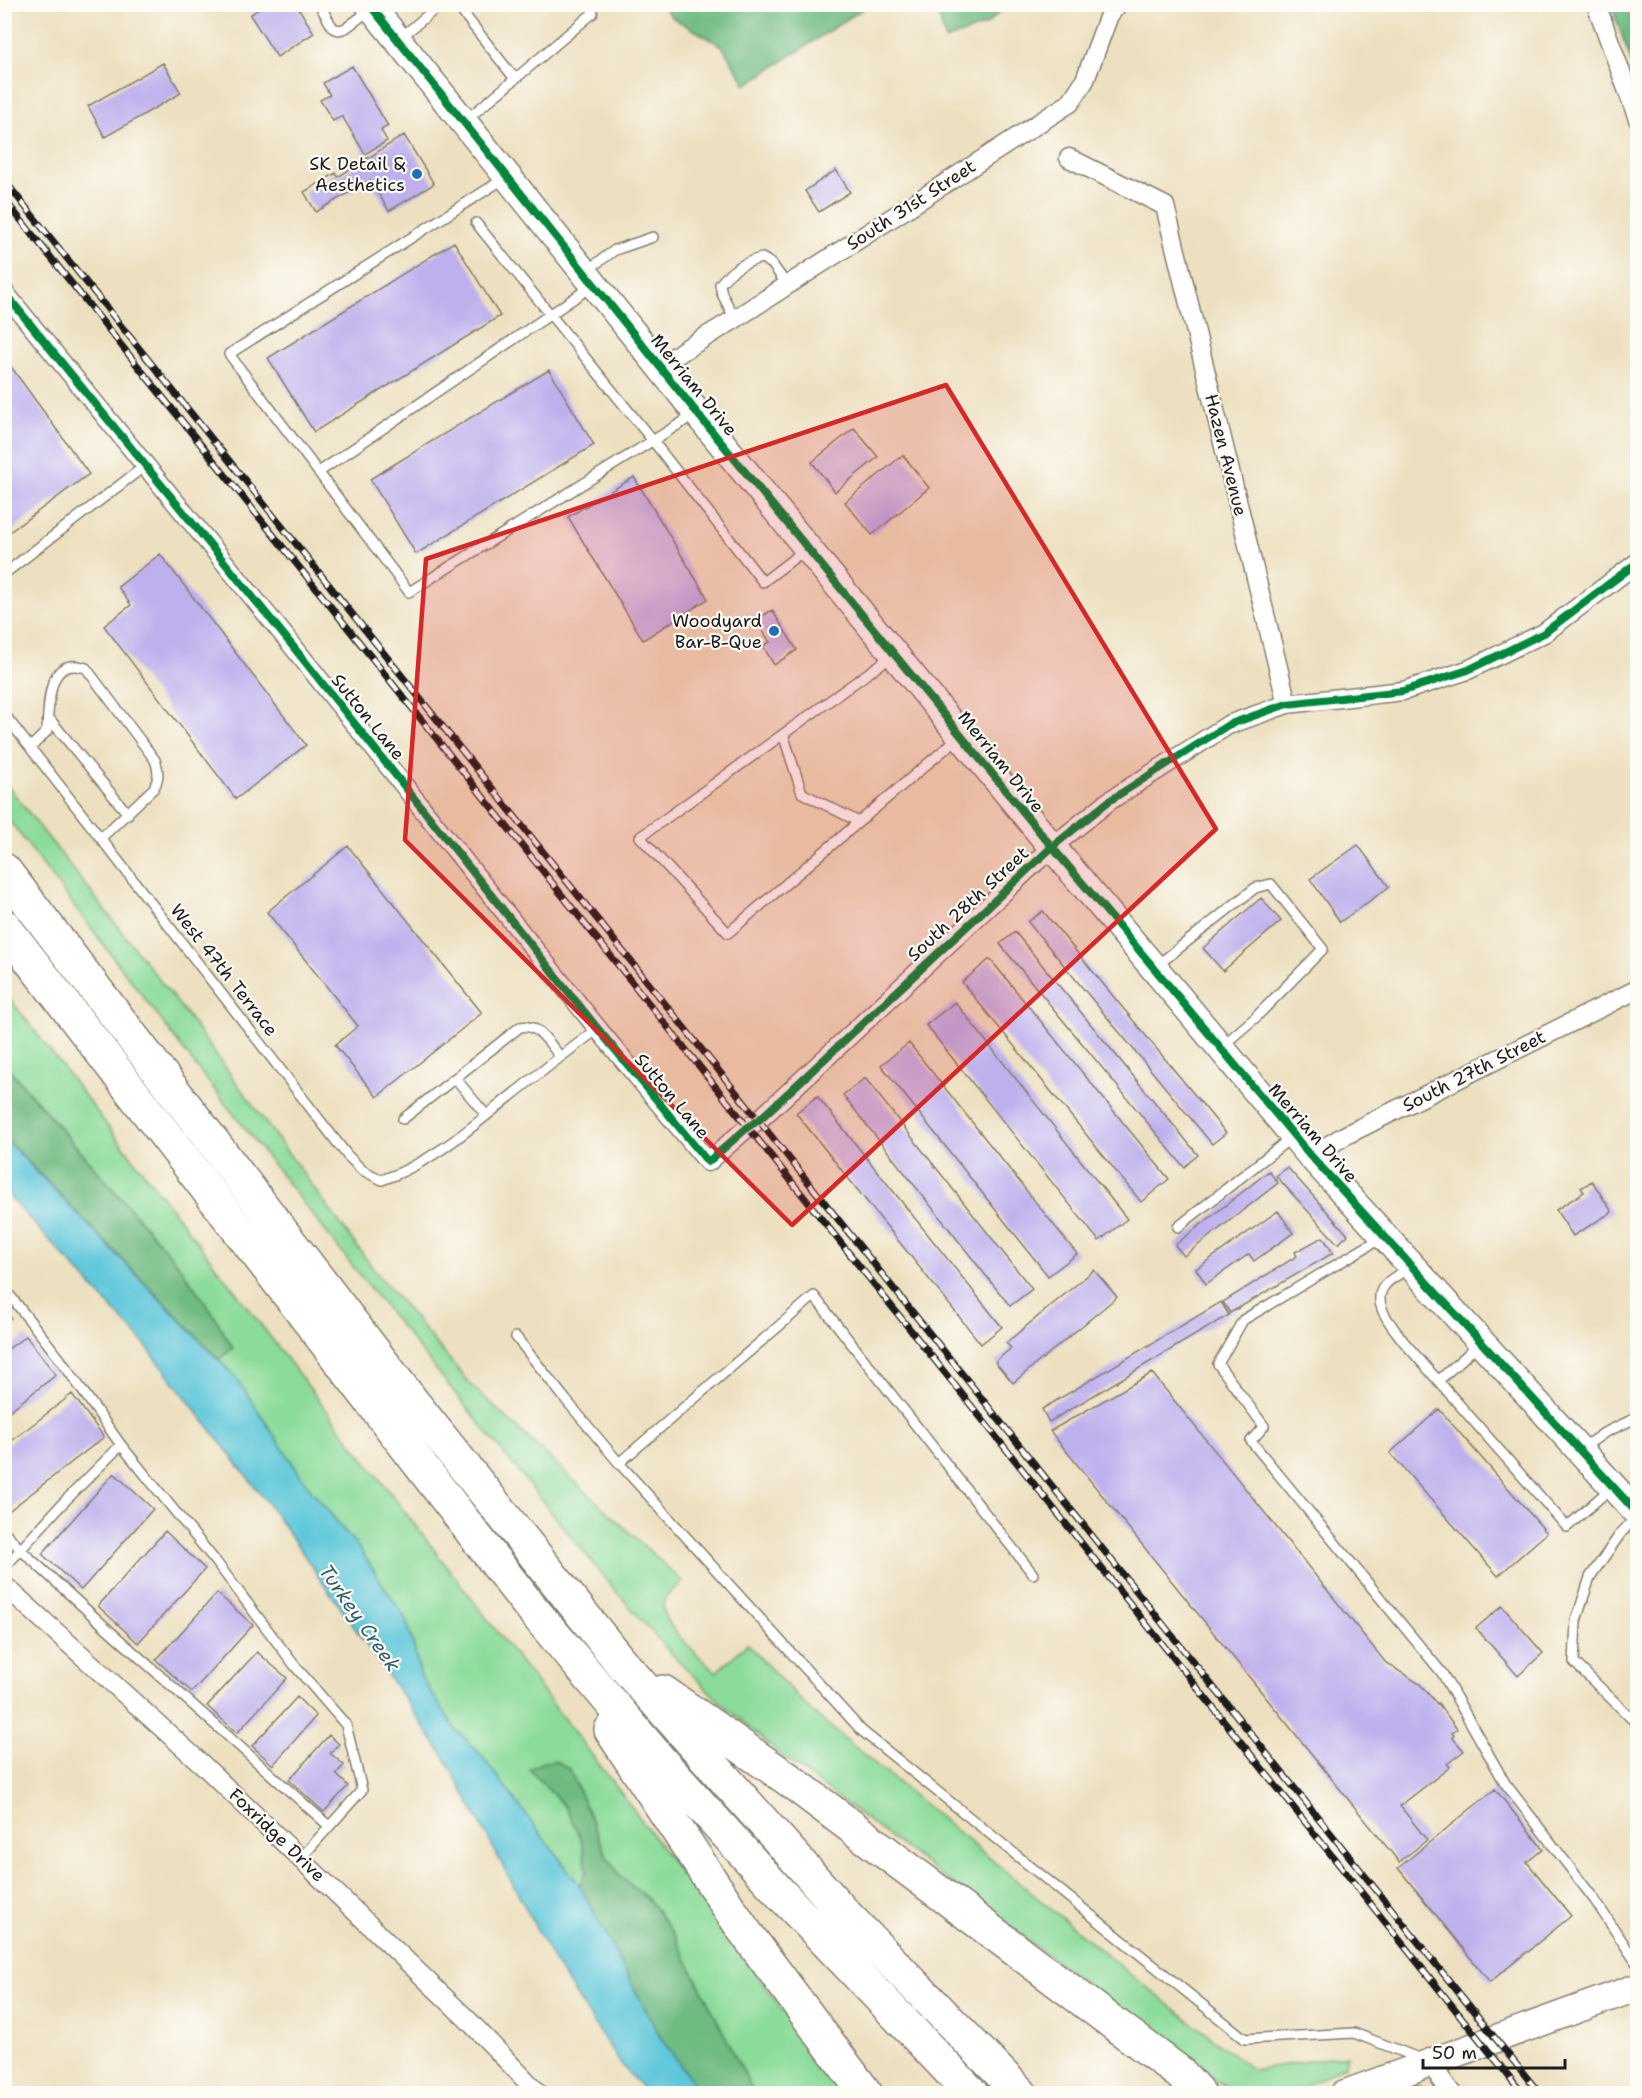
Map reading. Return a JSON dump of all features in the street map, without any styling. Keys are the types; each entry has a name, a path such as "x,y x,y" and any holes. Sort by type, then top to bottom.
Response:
{"highway":[{"path":"4,870 418,1410 619,1660 844,1913 1021,2094"},
{"path":"4,926 527,1603 658,1758 781,1894 972,2094"},
{"path":"527,1603 743,1929 866,2094"},
{"path":"619,1660 788,1779 1180,2073 1199,2094"}],"main road":[{"name":"Merriam Drive","path":"370,7 807,548 1220,1048 1311,1156 1638,1515"},
{"path":"1344,2094 1638,1987"}],"street":[{"name":"South 31st Street","path":"660,367 1070,103 1085,80 1109,15 1118,4"},
{"path":"1596,4 1638,119"},
{"name":"Hazen Avenue","path":"1068,158 1166,206 1287,704"},
{"name":"Sutton Lane","path":"4,292 291,644 598,1029 708,1162"},
{"name":"South 28th Street","path":"708,1162 767,1112 1052,847 1109,801 1228,725 1287,704 1402,690 1468,670 1544,633 1638,562"},
{"name":"South 27th Street","path":"1311,1156 1344,1136 1638,989"},
{"name":"Foxridge Drive","path":"4,1585 203,1765 301,1858 468,2020 539,2094"},
{"path":"1429,2062 1452,2094"}],"lane":[{"path":"319,4 333,28 339,30 346,28 370,7"},
{"path":"398,40 441,4"},
{"path":"456,4 515,79"},
{"path":"464,123 593,13"},
{"path":"507,177 229,354 409,592 697,413"},
{"path":"476,223 653,441 763,582 807,548"},
{"path":"319,472 551,314 589,279 615,250 653,237"},
{"path":"735,319 722,294 720,284 729,272 750,261 762,258 772,264 787,285"},
{"path":"4,574 146,465"},
{"path":"894,654 640,837 728,933 960,735"},
{"path":"31,747 47,731 51,689 56,676 65,667 77,665 86,668 155,760 159,770 158,781 154,789 101,838"},
{"name":"West 47th Terrace","path":"4,714 340,1146 362,1170 381,1180 396,1175 447,1147 486,1116"},
{"path":"48,717 128,814"},
{"path":"783,734 802,793 859,822"},
{"path":"1154,968 1255,888 1271,884 1323,949 1256,1017 1220,1048"},
{"path":"403,1119 520,1027 535,1027 560,1056"},
{"path":"455,1078 486,1116 560,1056 598,1029"},
{"path":"1178,1227 1294,1135"},
{"path":"1384,1236 1243,1320 1218,1364 1264,1426 1251,1441 1442,1673 1505,1783 1594,1899 1638,1965"},
{"path":"1412,1267 1385,1284 1381,1291 1380,1302 1383,1313 1404,1342 1567,1527 1613,1487"},
{"path":"4,1288 60,1359 121,1445 296,1666 346,1725 362,1790 301,1858"},
{"path":"619,1462 814,1296 1034,1574"},
{"path":"516,1337 619,1462 862,1731 1245,2039 1354,2033 1429,2062"},
{"path":"1438,1381 1481,1342"},
{"path":"1579,1450 1604,1432 1638,1417"},
{"path":"4,1568 61,1505 121,1445"},
{"path":"1638,1515 1621,1533 1590,1577 1576,1621 1574,1662 1638,1725"},
{"path":"4,1531 21,1550 112,1633 329,1826"}],"highlighted area":[{"path":"946,385 1216,829 792,1225 405,840 426,559"}],"green space":[{"path":"936,4 1007,5 986,25 945,40"},
{"path":"662,5 869,5 746,85 722,46 673,18"},
{"path":"1611,5 1637,5 1637,77"},
{"path":"4,781 183,1010 375,1271 470,1384 683,1582 668,1595 663,1607 664,1615 693,1651 716,1672 747,1644 810,1710 1126,1971 1253,2070 1347,2055 1345,2065 1302,2088 1286,2093 1240,2094 1214,2080 782,1756 721,1703 664,1646 608,1582 369,1287 192,1061 5,815"},
{"path":"4,991 625,1798 844,2093 754,2093 674,1935 649,1900 621,1877 607,1857 569,1768 529,1769 565,1807 582,1841 587,1870 580,1886 480,1754 456,1730 421,1677 405,1618 361,1551 307,1485 237,1379 219,1359 233,1348 213,1314 178,1264 5,1064"},
{"path":"4,1064 178,1264 213,1314 233,1348 219,1359 5,1138"},
{"path":"555,1761 569,1768 607,1857 621,1877 649,1900 674,1935 754,2093 700,2093 660,2037 580,1886 587,1870 582,1841 565,1807 529,1769 543,1762"},
{"path":"1418,2084 1431,2089 1421,2093 1389,2093"}],"water":[{"name":"Turkey Creek","path":"4,1138 237,1379 307,1485 361,1551 405,1618 421,1677 456,1730 480,1754 580,1886 660,2037 700,2093 647,2093 622,2066 556,1965 444,1756 269,1505 143,1342 5,1192"}],"building":[{"path":"266,4 296,4 314,33 277,57 250,15"},
{"path":"163,63 181,93 105,137 88,106"},
{"path":"352,66 388,126 381,130 387,141 365,154 342,116 333,121 320,100 330,95 323,83"},
{"path":"404,135 434,184 389,211 370,180 316,212 304,192 336,173 338,177"},
{"path":"836,170 850,192 819,212 805,191"},
{"path":"454,242 500,316 314,432 268,358"},
{"path":"4,357 89,474 4,536"},
{"path":"549,370 594,445 416,554 370,479"},
{"path":"854,428 878,457 835,492 812,462"},
{"path":"903,455 929,488 872,535 845,502"},
{"path":"634,477 708,599 643,640 568,517"},
{"path":"160,554 306,745 236,799 104,626 131,605 118,587"},
{"name":"Woodyard Bar-B-Que","path":"772,610 797,650 774,665 763,646 770,642 756,620"},
{"path":"1358,845 1389,887 1340,922 1310,879"},
{"path":"348,846 482,1013 377,1097 335,1045 358,1026 267,912"},
{"path":"1261,898 1281,921 1223,971 1203,948"},
{"path":"1043,911 1226,1133 1212,1144 1028,922"},
{"path":"1015,932 1198,1155 1184,1167 1000,944"},
{"path":"990,959 1169,1179 1141,1202 962,982"},
{"path":"955,1002 1127,1219 1099,1241 926,1025"},
{"path":"909,1043 1077,1254 1048,1276 881,1065"},
{"path":"865,1078 1032,1289 1010,1306 843,1095"},
{"path":"817,1096 1002,1327 981,1344 796,1113"},
{"path":"1287,1167 1348,1235 1338,1244 1276,1176"},
{"path":"1269,1171 1278,1183 1184,1256 1175,1245"},
{"path":"1592,1181 1612,1212 1573,1236 1556,1210 1584,1192 1581,1188"},
{"path":"1278,1211 1293,1233 1254,1261 1249,1254 1206,1284 1196,1269"},
{"path":"1323,1237 1333,1253 1230,1313 1223,1302 1297,1256 1295,1252"},
{"path":"1094,1270 1117,1297 1013,1383 995,1362 1011,1348 1006,1343"},
{"path":"1221,1302 1229,1315 1049,1422 1042,1409"},
{"path":"4,1309 11,1318 4,1323"},
{"path":"26,1336 56,1375 4,1415 4,1352"},
{"path":"1152,1373 1386,1663 1420,1684 1438,1703 1457,1729 1452,1733 1454,1735 1452,1737 1464,1751 1447,1764 1450,1767 1400,1806 1427,1840 1399,1862 1050,1431"},
{"path":"72,1394 104,1437 6,1513 4,1511 4,1447"},
{"path":"1439,1409 1547,1533 1498,1576 1390,1453"},
{"path":"114,1473 153,1509 81,1590 42,1554"},
{"path":"165,1531 205,1569 138,1643 98,1606"},
{"path":"217,1593 253,1625 192,1692 156,1660"},
{"path":"1502,1606 1543,1653 1518,1676 1476,1628"},
{"path":"257,1652 287,1678 237,1733 207,1706"},
{"path":"297,1697 316,1716 273,1765 252,1746"},
{"path":"329,1735 339,1744 330,1753 344,1765 336,1774 348,1786 324,1812 289,1780"},
{"path":"1495,1789 1543,1849 1527,1862 1571,1916 1490,1982 1398,1868"}],"railway":[{"path":"4,180 1540,2094"},
{"path":"4,199 1523,2094"}],"cycle path":[{"path":"369,4 697,413 1052,847 1311,1156 1638,1514"},
{"path":"4,292 291,644 598,1029 708,1162 759,1120 1052,847 1109,801 1228,725 1287,704 1403,691 1468,670 1544,633 1638,562"}],"place":[{"name":"SK Detail & Aesthetics","path":"417,174"},
{"name":"Woodyard Bar-B-Que","path":"774,631"}]}
